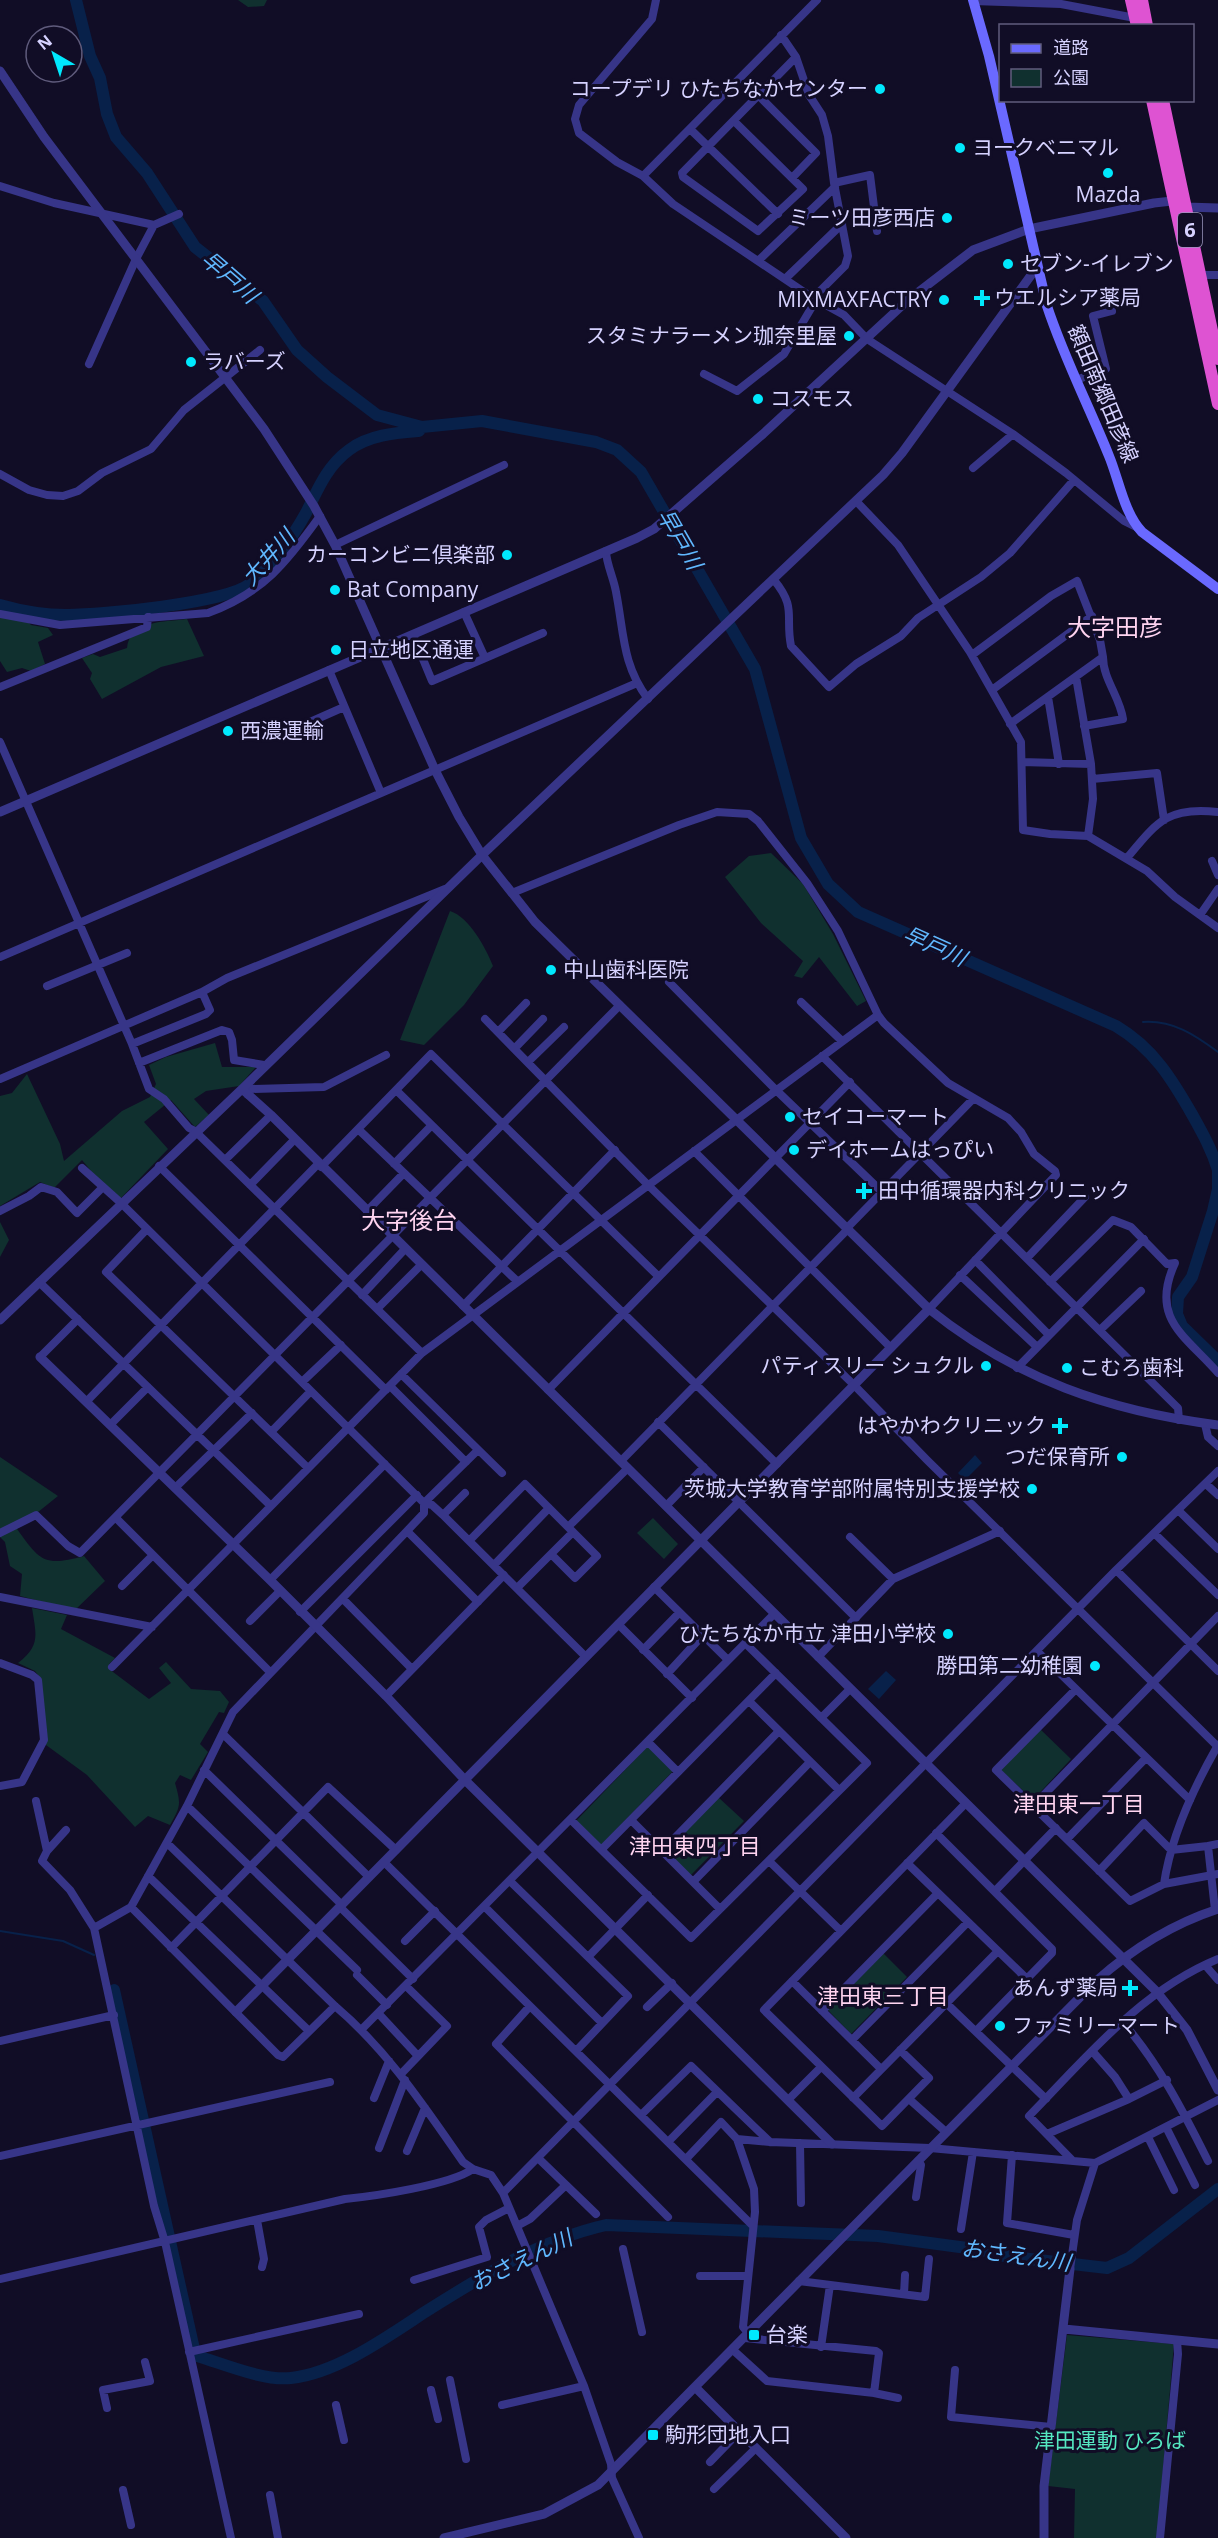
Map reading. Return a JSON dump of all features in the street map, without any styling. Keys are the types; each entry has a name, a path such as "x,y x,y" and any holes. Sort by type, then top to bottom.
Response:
{"highway":[{"path":"1131,0 1136,22"},
{"path":"1142,0 1147,24"},
{"name":"6","path":"1152,102 1172,201 1218,359"},
{"name":"6","path":"1163,102 1212,343 1218,404"}],"main road":[{"name":"額田南郷田彦線","path":"973,0 999,99"},
{"name":"額田南郷田彦線","path":"1000,102 1037,267 1055,330 1138,528 1218,589"}],"street":[{"path":"656,0 652,19 579,105 575,119 579,133 617,162 644,176 673,204 814,299 844,315 867,339 1013,434 1124,520 1138,528"},
{"path":"644,176 817,0"},
{"path":"973,0 1061,4 1136,22"},
{"path":"704,374 737,391 784,354 814,299 845,266 848,256 828,136 822,115 809,95 796,57 781,35"},
{"path":"734,121 803,189 758,231 683,177 682,173 796,57"},
{"path":"0,71 44,137 276,446 315,506 382,648 435,770 459,817 482,855 535,922 929,1309 991,1353 1017,1368 1096,1400 1179,1420 1218,1425"},
{"path":"759,96 816,153 792,178"},
{"path":"690,129 777,214"},
{"path":"758,261 835,185 870,176 877,231"},
{"path":"0,186 54,203 154,225 179,214"},
{"path":"0,812 654,529 763,434 908,300 973,250 1029,229 1172,201 1186,207 1218,208"},
{"path":"785,279 842,224"},
{"path":"89,364 136,259 154,225"},
{"path":"0,1320 195,1131 244,1092 264,1065 721,627 774,580 856,501 899,457 1037,267"},
{"path":"1199,275 1218,275"},
{"path":"1076,380 1106,369 1093,316 1112,311"},
{"path":"0,474 29,490 47,495 63,496 78,491 102,473 151,449 184,410 260,350"},
{"path":"973,468 1013,434"},
{"path":"335,545 504,465"},
{"path":"774,580 789,604 791,646 829,687 856,664 901,636 918,618 981,577 1010,553 1074,480"},
{"path":"856,501 898,545 972,655 1021,742 1023,830 1088,836 1147,871 1175,897 1218,928"},
{"path":"0,614 60,625 208,613 245,596 264,584 296,550 320,516"},
{"path":"606,550 616,591 625,653 637,683 648,699"},
{"path":"972,655 1051,596 1077,581 1100,640 1103,668 1121,706 1124,719 1084,726"},
{"path":"464,612 485,658"},
{"path":"992,690 1092,616"},
{"path":"0,687 147,627 148,617"},
{"path":"412,635 432,681 543,633"},
{"path":"1010,724 1102,657"},
{"path":"329,670 381,793"},
{"path":"1076,677 1091,764 1093,799 1088,836"},
{"path":"0,957 637,683"},
{"path":"1048,697 1059,764"},
{"path":"301,726 344,707"},
{"path":"0,742 132,1044 149,1089 164,1099 189,1128 195,1131 422,1353"},
{"path":"1022,762 1091,764"},
{"path":"1092,779 1157,773 1164,820"},
{"path":"236,2012 929,1309 1056,1175 1055,1171 1034,1154 1021,1132 1008,1118 948,1083 878,1015 838,931 807,883 758,821 749,814 717,812 679,825 512,893"},
{"path":"1127,858 1146,835 1178,812 1218,812"},
{"path":"1212,861 1218,875"},
{"path":"0,1079 202,992 227,978 451,885"},
{"path":"1200,915 1218,889"},
{"path":"47,986 127,953"},
{"path":"669,982 882,1192"},
{"path":"132,1044 206,1014 210,1010 202,992"},
{"path":"801,1002 842,1041"},
{"path":"498,1032 526,1003"},
{"path":"0,1533 36,1515 68,1546 80,1554 620,1005"},
{"path":"112,1667 422,1353 878,1015"},
{"path":"484,1019 648,1185 1218,1745 1190,1800 1171,1850 1164,1884"},
{"path":"514,1048 543,1019"},
{"path":"528,1062 564,1027"},
{"path":"139,1063 222,1030 229,1032 234,1060 264,1065"},
{"path":"87,1401 274,1208 358,1129 431,1054 658,1276"},
{"path":"244,1092 251,1089 324,1087 386,1056"},
{"path":"822,1056 1178,1408 1179,1420"},
{"path":"548,1390 850,1082"},
{"path":"396,1090 777,1464"},
{"path":"244,1092 271,1115 965,1804 1124,1958 1157,1992 1187,2030 1218,2090"},
{"path":"518,1588 551,1554 658,1422 973,1098"},
{"path":"225,1160 271,1115"},
{"path":"394,1164 431,1126"},
{"path":"358,1129 518,1282"},
{"path":"250,1185 294,1140"},
{"path":"463,1306 615,1150"},
{"path":"694,1151 891,1347"},
{"path":"159,1166 341,1346 466,1462"},
{"path":"82,1168 147,1228 424,1503 424,1513 233,1712 187,1806 131,1907 94,1928"},
{"path":"367,1211 404,1173"},
{"path":"0,1210 29,1196 41,1187 57,1192 77,1213 102,1188"},
{"path":"1027,1258 1085,1197"},
{"path":"1050,1282 1113,1220 1131,1227 1167,1264 1175,1263 1168,1277 1167,1311 1189,1345 1218,1373"},
{"path":"147,1228 106,1272 308,1468"},
{"path":"1017,1368 1036,1346 1144,1239"},
{"path":"362,1295 405,1249"},
{"path":"975,1260 1048,1334"},
{"path":"377,1309 421,1265"},
{"path":"960,1275 1036,1346"},
{"path":"39,1282 271,1506"},
{"path":"1100,1330 1141,1291"},
{"path":"78,1319 40,1357 270,1580 465,1779 832,2144"},
{"path":"302,1382 341,1346"},
{"path":"401,1374 502,1473"},
{"path":"110,1425 148,1387"},
{"path":"271,1432 311,1391"},
{"path":"175,1488 252,1413"},
{"path":"658,1422 856,1618"},
{"path":"1205,1424 1208,1437 1218,1446"},
{"path":"424,1503 478,1450"},
{"path":"270,1580 385,1464"},
{"path":"666,1506 704,1467"},
{"path":"503,2193 801,1893 1116,1570 1218,1471"},
{"path":"469,1541 525,1484 597,1556 575,1578 551,1554"},
{"path":"1206,1484 1218,1495"},
{"path":"443,1515 465,1493"},
{"path":"300,1612 417,1495"},
{"path":"424,1503 432,1504 586,1657"},
{"path":"494,1565 549,1508"},
{"path":"1179,1511 1218,1550"},
{"path":"116,1518 270,1672"},
{"path":"407,1531 478,1602"},
{"path":"818,1657 893,1579 1000,1532"},
{"path":"1155,1534 1218,1595"},
{"path":"850,1537 893,1579"},
{"path":"122,1586 153,1555"},
{"path":"1116,1570 1218,1671"},
{"path":"386,1696 504,1575"},
{"path":"654,1587 728,1660"},
{"path":"250,1621 280,1591"},
{"path":"0,1597 152,1626"},
{"path":"343,1599 412,1669"},
{"path":"643,1650 680,1613"},
{"path":"362,2029 774,1614"},
{"path":"1034,1805 1218,1616"},
{"path":"618,1624 692,1698"},
{"path":"668,1674 703,1635"},
{"path":"571,1820 692,1938 867,1763 745,1643"},
{"path":"1037,1651 1190,1800"},
{"path":"0,1663 32,1675 38,1680 44,1740 22,1782 0,1786"},
{"path":"602,1850 776,1673"},
{"path":"821,1718 850,1689"},
{"path":"1075,1690 996,1770 1130,1901 1164,1884 1214,1875"},
{"path":"749,1701 839,1790"},
{"path":"662,1851 779,1731"},
{"path":"223,1734 369,1877"},
{"path":"648,1742 678,1772"},
{"path":"1067,1839 1146,1758"},
{"path":"693,1882 810,1761"},
{"path":"204,1770 413,1979"},
{"path":"171,1948 328,1786 396,1850"},
{"path":"36,1801 47,1851"},
{"path":"900,2050 929,2078 882,2126 764,2010 965,1804"},
{"path":"187,1806 317,1930 387,2005"},
{"path":"631,1820 720,1909"},
{"path":"1099,1871 1144,1823 1171,1850"},
{"path":"994,1891 1056,1828"},
{"path":"66,1830 47,1851 42,1861 70,1890 94,1928 154,2206 165,2242 231,2538"},
{"path":"936,1833 1052,1948 1052,1953 976,2031"},
{"path":"167,1843 335,2006 362,2029 403,2077 462,2162 490,2175 503,2193 584,2386 611,2464 611,2474 639,2538"},
{"path":"1171,1850 1218,1844"},
{"path":"444,2538 544,2514 583,2494 611,2474 1096,1981 1124,1958 1160,1934 1217,1910 1214,1875 1208,1846"},
{"path":"769,1861 841,1931"},
{"path":"384,1862 753,2226"},
{"path":"907,1863 1027,1979"},
{"path":"148,1876 309,2031"},
{"path":"510,1881 628,1996 576,2051"},
{"path":"822,2011 938,1893"},
{"path":"588,1957 648,1895"},
{"path":"131,1907 278,2055 283,2057 335,2006"},
{"path":"485,1907 602,2023"},
{"path":"405,1941 435,1911"},
{"path":"852,2040 968,1922"},
{"path":"853,2098 998,1951"},
{"path":"1072,2160 1029,2116 1122,2021 1157,1992 1218,1959"},
{"path":"1205,1965 1218,1980"},
{"path":"792,1981 881,2069"},
{"path":"647,2007 672,1983"},
{"path":"379,2148 403,2077 418,2056 447,2026 406,1986"},
{"path":"946,2003 1046,2099"},
{"path":"530,2006 495,2044 668,2217"},
{"path":"378,2013 418,2056"},
{"path":"0,2041 114,2015"},
{"path":"1122,2021 1152,2057 1167,2080 1208,2161"},
{"path":"1093,2052 1115,2077 1130,2099"},
{"path":"374,2098 389,2061"},
{"path":"641,2115 691,2066 770,2142"},
{"path":"788,2100 821,2067"},
{"path":"1047,2134 1130,2099 1167,2080"},
{"path":"0,2156 330,2082"},
{"path":"668,2142 717,2092"},
{"path":"909,2098 946,2132"},
{"path":"737,2139 930,2148 1095,2163 1218,2100"},
{"path":"407,2151 425,2108"},
{"path":"686,2159 721,2122 737,2139 754,2189 756,2212 743,2327 747,2336"},
{"path":"1166,2127 1195,2185"},
{"path":"1148,2137 1174,2190"},
{"path":"800,2143 801,2203"},
{"path":"962,2229 973,2152"},
{"path":"1012,2155 1007,2223 1074,2235"},
{"path":"538,2158 596,2214"},
{"path":"916,2198 921,2165 918,2162"},
{"path":"1044,2538 1044,2486 1071,2257 1074,2235 1095,2163"},
{"path":"0,2279 345,2199 380,2195 417,2187 466,2174 473,2169"},
{"path":"517,2226 530,2219 566,2185"},
{"path":"414,2280 487,2257 479,2227 486,2220 509,2208"},
{"path":"257,2220 264,2259 262,2267"},
{"path":"624,2249 642,2332"},
{"path":"799,2281 925,2297 929,2259"},
{"path":"904,2294 905,2275"},
{"path":"700,2276 748,2276"},
{"path":"821,2347 830,2285"},
{"path":"189,2352 359,2314"},
{"path":"1064,2329 1218,2344"},
{"path":"747,2336 821,2347 876,2351 879,2354 874,2393"},
{"path":"1160,2538 1178,2354 1177,2340"},
{"path":"733,2350 767,2381 874,2393 897,2398"},
{"path":"107,2408 103,2390 150,2381 145,2362"},
{"path":"955,2370 951,2417 1051,2427"},
{"path":"450,2380 466,2458"},
{"path":"502,2404 584,2386"},
{"path":"696,2388 846,2538"},
{"path":"431,2390 438,2419"},
{"path":"336,2406 344,2440"},
{"path":"710,2462 739,2432"},
{"path":"714,2489 756,2448"},
{"path":"123,2490 131,2525"},
{"path":"270,2496 278,2538"}],"green space":[{"path":"238,0 267,0 264,6 248,7"},
{"path":"0,616 48,628 53,635 38,642 45,664 31,671 22,668 7,672 0,661"},
{"path":"187,619 204,656 161,667 102,699 90,679 92,673 82,658 93,654 100,657 127,648 135,632 150,624"},
{"path":"771,853 803,884 833,934 866,1001 857,1006 819,957 802,978 794,976 803,961 761,923 725,877 749,856"},
{"path":"450,911 470,926 493,966 464,1005 424,1045 400,1040"},
{"path":"215,1043 222,1067 256,1067 239,1086 206,1091 194,1099 209,1115 195,1127 171,1100 144,1122 168,1149 120,1199 101,1183 82,1160 54,1188 40,1182 0,1206 0,1096 12,1093 27,1074 60,1144 64,1161 122,1111 150,1097 156,1084 149,1065 166,1057"},
{"path":"0,1222 9,1240 0,1257"},
{"path":"0,1457 58,1496 17,1529 32,1548 38,1555 51,1561 84,1556 105,1581 75,1610 20,1596 22,1574 10,1566 5,1542 0,1537"},
{"path":"653,1518 678,1544 664,1559 637,1533"},
{"path":"32,1608 67,1615 61,1629 115,1658 109,1664 109,1669 149,1699 171,1683 159,1668 166,1662 191,1689 220,1691 229,1702 224,1713 219,1712 200,1744 208,1752 191,1780 180,1775 175,1783 179,1805 170,1825 148,1816 135,1827 87,1775 46,1745 41,1679 35,1671 18,1663 34,1645"},
{"path":"1040,1729 1071,1759 1033,1800 1000,1769"},
{"path":"648,1746 673,1771 600,1846 576,1821"},
{"path":"718,1797 744,1821 690,1876 665,1851"},
{"path":"883,1953 907,1977 851,2034 827,2009"},
{"name":"津田運動 ひろば","path":"1067,2335 1174,2344 1157,2538 1074,2538 1075,2489 1048,2486"}],"water":[{"path":"975,1455 982,1463 965,1480 958,1473"},
{"path":"886,1671 896,1680 879,1699 868,1689"}],"waterway":[{"name":"早戸川","path":"76,0 90,56 100,78 107,114 116,137 147,173 195,247 263,301 297,350 327,377 377,415 422,427 482,421 596,442 617,450 641,472 755,669 801,838 828,884 858,912 1116,1026 1129,1035 1151,1054 1177,1089 1204,1136 1218,1170"},
{"name":"大井川","path":"0,605 59,615 84,614 162,607 237,591 258,577 281,551 324,478 341,456 365,441 392,434 419,431 421,428"},
{"path":"1143,1022 1174,1026 1218,1052"},
{"name":"早戸川","path":"1218,1171 1218,1189 1213,1211 1192,1277 1178,1297 1177,1314 1182,1326 1218,1361"},
{"path":"0,1931 63,1941 94,1955"},
{"name":"おさえん川","path":"114,1990 194,2349 197,2356 268,2377 291,2378 308,2375 344,2362 468,2285 512,2261 558,2240 606,2225 878,2236 982,2250 1004,2256 1107,2268 1129,2258 1218,2189"}],"place":[{"name":"コープデリ ひたちなかセンター","path":"880,89"},
{"name":"ヨークベニマル","path":"960,148"},
{"name":"Mazda","path":"1108,173"},
{"name":"ミーツ田彦西店","path":"947,218"},
{"name":"セブン-イレブン","path":"1008,264"},
{"name":"ウエルシア薬局","path":"982,298"},
{"name":"MIXMAXFACTRY","path":"944,300"},
{"name":"スタミナラーメン珈奈里屋","path":"849,336"},
{"name":"ラバーズ","path":"191,362"},
{"name":"コスモス","path":"758,399"},
{"name":"カーコンビニ倶楽部","path":"507,555"},
{"name":"Bat Company","path":"335,590"},
{"name":"日立地区通運","path":"336,650"},
{"name":"西濃運輸","path":"228,731"},
{"name":"中山歯科医院","path":"551,970"},
{"name":"セイコーマート","path":"790,1117"},
{"name":"デイホームはっぴい","path":"794,1150"},
{"name":"田中循環器内科クリニック","path":"864,1191"},
{"name":"パティスリー シュクル","path":"986,1366"},
{"name":"こむろ歯科","path":"1067,1368"},
{"name":"はやかわクリニック","path":"1060,1426"},
{"name":"つだ保育所","path":"1122,1457"},
{"name":"茨城大学教育学部附属特別支援学校","path":"1032,1489"},
{"name":"ひたちなか市立 津田小学校","path":"948,1634"},
{"name":"勝田第二幼稚園","path":"1095,1666"},
{"name":"あんず薬局","path":"1130,1988"},
{"name":"ファミリーマート","path":"1000,2026"},
{"name":"台楽","path":"754,2335"},
{"name":"駒形団地入口","path":"653,2435"}],"district":[{"name":"大字田彦","path":"1115,628"},
{"name":"大字後台","path":"409,1221"},
{"name":"津田東一丁目","path":"1079,1804"},
{"name":"津田東四丁目","path":"695,1846"},
{"name":"津田東三丁目","path":"883,1996"}]}
